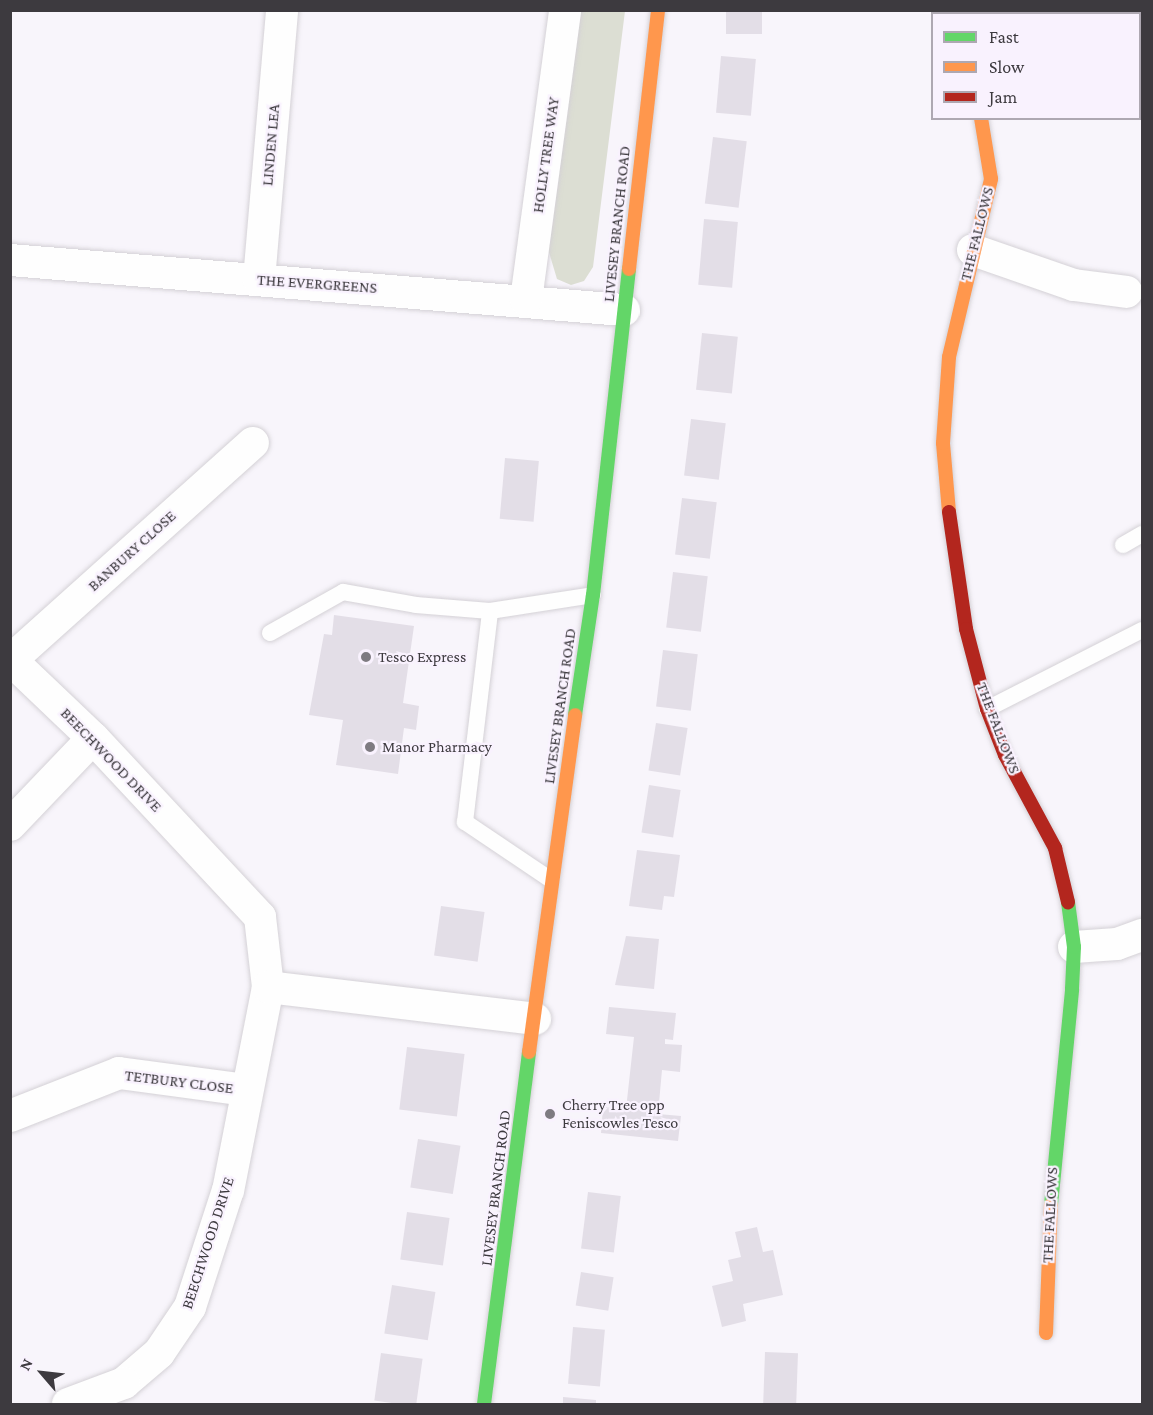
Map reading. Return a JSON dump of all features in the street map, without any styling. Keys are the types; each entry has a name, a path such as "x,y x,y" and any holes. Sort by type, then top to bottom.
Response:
{"main road":[{"name":"LIVESEY BRANCH ROAD","path":"484,1404 551,880 593,596 658,10"},
{"name":"THE FALLOWS","path":"981,120 991,179 950,357 943,443 945,487 966,629 987,709 1005,755 1063,869 1074,947 1072,989 1052,1163 1046,1333"}],"street":[{"path":"273,10 282,11"},
{"name":"HOLLY TREE WAY","path":"526,300 565,10"},
{"name":"LINDEN LEA","path":"259,280 282,11"},
{"path":"973,250 1074,285 1127,292"},
{"name":"THE EVERGREENS","path":"10,260 526,300 624,310"},
{"name":"BANBURY CLOSE","path":"11,659 253,443"},
{"name":"BEECHWOOD DRIVE","path":"11,659 93,738 260,917 268,987 228,1190 190,1306 159,1353 124,1383 68,1404"},
{"path":"10,825 93,738"},
{"path":"1074,947 1117,944 1143,935"},
{"path":"268,987 535,1019"},
{"name":"TETBURY CLOSE","path":"10,1116 119,1073 247,1090"}],"lane":[{"path":"1123,545 1143,534"},
{"path":"270,633 342,592 416,605 490,611 593,596"},
{"path":"490,611 465,822 551,880"},
{"path":"987,709 1143,630"}],"shaded area":[{"path":"577,11 625,11 593,267 584,281 571,285 557,279 545,239"}],"building":[{"path":"726,10 762,10 762,34 726,34"},
{"path":"721,56 756,59 751,116 716,113"},
{"path":"713,137 747,141 739,208 705,204"},
{"path":"704,219 738,222 732,288 698,285"},
{"path":"702,333 738,337 732,393 696,390"},
{"path":"691,419 726,423 719,480 684,476"},
{"path":"505,458 539,461 534,522 500,519"},
{"path":"682,498 717,502 710,559 675,555"},
{"path":"673,572 708,576 701,632 666,628"},
{"name":"Tesco Express","path":"334,615 414,626 403,703 419,706 416,730 404,728 398,774 336,765 343,720 309,715 324,634 332,635"},
{"path":"663,650 698,654 691,711 656,707"},
{"path":"656,723 688,728 680,775 648,770"},
{"path":"649,785 681,790 673,837 641,832"},
{"path":"637,850 680,855 674,897 664,896 662,910 629,906"},
{"path":"441,906 485,912 478,962 434,956"},
{"path":"626,936 659,939 654,989 615,985"},
{"path":"609,1007 676,1013 673,1040 665,1039 665,1044 682,1045 680,1072 662,1070 658,1114 681,1116 678,1141 601,1133 603,1107 626,1109 634,1037 606,1034"},
{"path":"407,1047 465,1054 457,1117 399,1110"},
{"path":"418,1139 460,1146 453,1194 410,1187"},
{"path":"588,1192 621,1196 614,1253 581,1249"},
{"path":"407,1212 450,1218 443,1266 400,1260"},
{"path":"757,1227 763,1252 773,1250 783,1295 743,1304 746,1321 722,1327 712,1286 733,1281 728,1260 741,1257 735,1232"},
{"path":"581,1272 614,1277 608,1311 576,1306"},
{"path":"392,1285 435,1292 428,1340 384,1333"},
{"path":"573,1327 605,1330 600,1387 568,1384"},
{"path":"765,1352 798,1353 796,1404 763,1404"},
{"path":"381,1353 423,1359 416,1404 374,1401"},
{"path":"563,1397 596,1400 596,1404 563,1404"}],"traffic: fast":[{"path":"575,715 593,595 629,269"},
{"path":"1051,1205 1072,989 1074,947 1068,902"},
{"path":"484,1404 529,1052"}],"traffic: slow":[{"path":"629,269 658,10"},
{"path":"949,512 943,443 949,357 991,179 981,120"},
{"path":"529,1052 575,715"},
{"path":"1046,1333 1051,1205"}],"traffic: jam":[{"path":"949,512 966,629 987,709 1005,755 1055,848 1068,902"}],"place":[{"name":"Tesco Express","path":"366,657"},
{"name":"Manor Pharmacy","path":"370,747"},
{"name":"Cherry Tree opp Feniscowles Tesco","path":"550,1114"}]}
